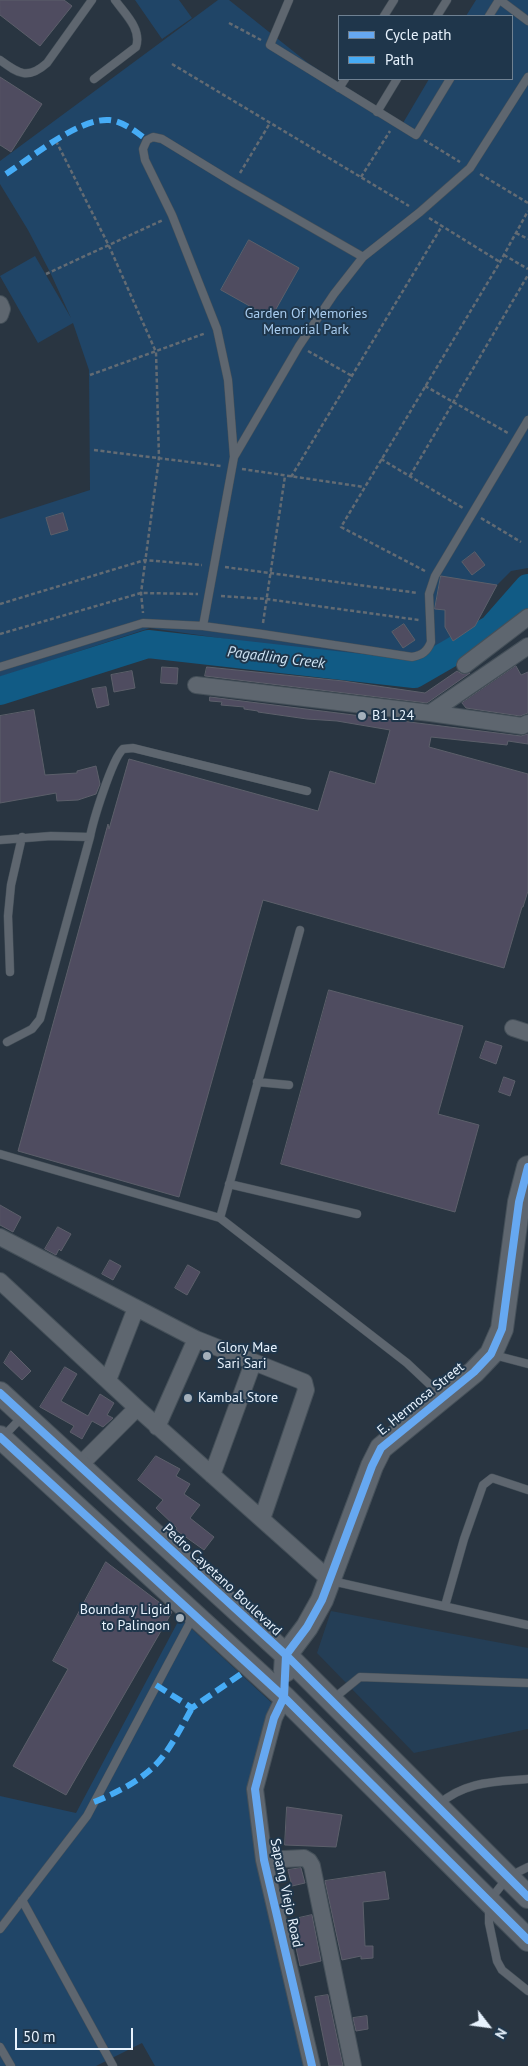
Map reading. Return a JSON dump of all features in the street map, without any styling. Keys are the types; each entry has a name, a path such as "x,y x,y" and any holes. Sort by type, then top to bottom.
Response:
{"main road":[{"name":"E. Hermosa Street","path":"286,1655 307,1628 330,1580 372,1466 381,1448 474,1372 492,1354 502,1329 528,1167"},
{"name":"Pedro Cayetano Boulevard","path":"0,1393 286,1655 528,1897"},
{"path":"1,1439 284,1697 528,1940"},
{"path":"284,1697 286,1655"}],"street":[{"path":"0,304 2,308 0,315"},
{"path":"465,665 528,617"},
{"path":"430,713 528,646"},
{"path":"196,685 522,726 528,723"},
{"path":"0,1237 196,1339 304,1382 306,1385 262,1519"},
{"path":"0,1281 137,1408 330,1580"},
{"path":"108,1380 136,1308"},
{"path":"158,1427 196,1339"},
{"path":"212,1475 253,1363"},
{"path":"79,1466 137,1408"},
{"name":"Sapang Viejo Road","path":"284,1697 274,1718 255,1788 264,1860 312,2066"},
{"path":"264,1860 304,1858 312,1866 353,2066"}],"lane":[{"path":"0,60 20,74 30,74 38,70 47,62 92,0"},
{"path":"94,80 136,47 139,40 138,33 115,0"},
{"path":"289,0 270,45 416,135 449,80"},
{"path":"385,15 394,0"},
{"path":"438,15 447,0"},
{"path":"490,15 499,0 528,21"},
{"path":"234,457 299,346 334,294 363,257 420,212 470,168 528,77"},
{"path":"339,88 344,80"},
{"path":"377,112 396,80"},
{"path":"203,626 234,457 228,380 217,329 172,215 145,160 143,149 147,140 153,137 162,139 234,184 363,257"},
{"path":"0,667 143,623 203,626 412,657 421,655 428,649 430,642 429,594 435,576 474,514 517,438 525,431 528,420"},
{"path":"7,1042 32,1029 40,1019 90,838 92,824 118,756 123,749 133,748 307,791"},
{"path":"0,840 22,837 90,838"},
{"path":"10,972 8,916 22,837"},
{"path":"220,1218 300,930"},
{"path":"257,1082 290,1085"},
{"path":"0,1154 220,1218 407,1363 443,1398"},
{"path":"229,1184 357,1214"},
{"path":"492,1354 504,1359 528,1364"},
{"path":"1,1439 23,1416"},
{"path":"445,1606 464,1538 483,1485 492,1478 528,1490"},
{"path":"330,1580 528,1625"},
{"path":"0,1929 87,1816 194,1615"},
{"path":"332,1700 360,1677 528,1684"},
{"path":"437,1806 451,1794 480,1783 528,1779"},
{"path":"528,1867 508,1877 489,1901 489,1922 497,1961 502,1970 528,1991"},
{"path":"22,1900 113,2066"},
{"path":"0,2047 12,2066"}],"path":[{"path":"229,23 270,45"},
{"path":"172,64 500,262"},
{"path":"234,184 270,123"},
{"path":"361,177 395,123"},
{"path":"416,135 528,203"},
{"path":"56,141 109,246 156,352 160,458 141,593 143,623"},
{"path":"435,576 341,527 528,212"},
{"path":"46,274 172,215"},
{"path":"291,477 442,226"},
{"path":"516,232 528,239"},
{"path":"504,255 528,269"},
{"path":"410,476 528,275"},
{"path":"90,375 217,329"},
{"path":"299,346 352,376"},
{"path":"425,386 517,438"},
{"path":"381,459 521,542"},
{"path":"262,634 285,476"},
{"path":"0,604 145,560 214,566 429,594"},
{"path":"0,634 141,593 266,599 429,622"}],"shaded area":[{"path":"331,1611 528,1648 528,1729 414,1753 317,1653"}],"green space":[{"path":"135,0 179,0 192,18 162,39"},
{"name":"Garden Of Memories Memorial Park","path":"218,0 229,0 308,63 403,123 428,80 513,80 513,15 467,15 476,0 528,0 528,568 511,571 497,585 475,626 453,641 406,665 150,628 0,677 0,519 90,490 89,370 73,323 38,343 0,276 35,256 71,318 28,230 0,184 0,161"},
{"path":"180,1618 273,1704 249,1795 306,2066 155,2066 142,2043 96,2066 0,2066 0,1796 76,1813"}],"building":[{"path":"0,0 64,0 72,6 40,46 0,15"},
{"path":"0,77 42,104 11,152 0,145"},
{"path":"249,240 299,268 271,318 221,290"},
{"path":"63,513 68,530 51,535 46,518"},
{"path":"475,552 485,565 472,575 462,562"},
{"path":"441,576 497,585 475,626 453,641 445,627 445,610 435,609"},
{"path":"404,624 415,640 403,648 392,632"},
{"path":"516,666 521,675 528,672 528,713 520,716 466,708 462,703"},
{"path":"162,667 178,668 177,684 161,683"},
{"path":"207,667 343,681 425,693 457,671 462,674 470,673 427,703 205,676"},
{"path":"132,671 135,688 114,692 111,675"},
{"path":"106,687 109,705 97,708 92,689"},
{"path":"210,697 521,736 528,734 528,744 508,741 507,745 431,737 429,747 528,774 528,891 504,968 263,900 179,1197 18,1151 108,824 109,829 129,759 318,811 330,771 375,784 390,730 337,721 258,712 244,709 244,707 221,705 222,702 210,701"},
{"path":"34,710 45,775 77,773 77,771 96,766 100,784 96,794 78,800 57,801 56,793 0,803 0,716"},
{"path":"329,990 463,1026 438,1114 479,1125 455,1212 281,1164"},
{"path":"486,1041 502,1046 496,1064 480,1058"},
{"path":"504,1077 515,1081 510,1096 499,1092"},
{"path":"0,1205 21,1217 13,1232 0,1225"},
{"path":"58,1227 71,1234 61,1251 59,1249 56,1255 45,1249"},
{"path":"110,1260 121,1266 113,1280 102,1274"},
{"path":"188,1265 200,1272 187,1295 175,1288"},
{"path":"11,1351 31,1371 22,1380 4,1363"},
{"path":"65,1367 77,1374 61,1401 88,1416 100,1394 114,1403 107,1415 113,1418 103,1427 92,1421 82,1439 70,1432 74,1426 40,1407"},
{"path":"156,1456 180,1469 176,1476 190,1484 184,1494 200,1505 190,1518 214,1537 204,1550 176,1530 177,1528 156,1508 163,1500 138,1480"},
{"path":"106,1562 172,1612 66,1795 13,1766 68,1669 53,1661"},
{"path":"287,1807 342,1815 336,1847 285,1845"},
{"path":"301,1868 305,1883 292,1886 288,1870"},
{"path":"385,1872 389,1899 363,1902 365,1946 373,1946 373,1958 361,1959 361,1956 342,1960 325,1881"},
{"path":"312,1915 321,1961 300,1966 290,1920"},
{"path":"328,1995 343,2066 329,2066 315,1997"},
{"path":"367,2016 368,2029 356,2031 353,2018"}],"waterway":[{"name":"Pagadling Creek","path":"0,691 148,644 414,674 492,629 528,588"}],"marked path":[{"path":"6,174 56,140 84,125 97,121 109,120 119,122 147,140"},
{"path":"156,1685 192,1708 241,1674"},
{"path":"94,1802 123,1789 150,1770 168,1749 192,1708"}],"cycle path":[{"path":"312,2066 264,1860 255,1789 274,1718 284,1697 286,1655 307,1627 322,1600 372,1466 381,1448 474,1372 491,1354 502,1329 519,1202 528,1167"},
{"path":"0,1393 286,1655 528,1897"},
{"path":"0,1437 284,1697 528,1940"}],"place":[{"name":"B1 L24","path":"362,716"},
{"name":"Glory Mae Sari Sari","path":"207,1356"},
{"name":"Kambal Store","path":"188,1398"},
{"name":"Boundary Ligid to Palingon","path":"180,1618"}]}
